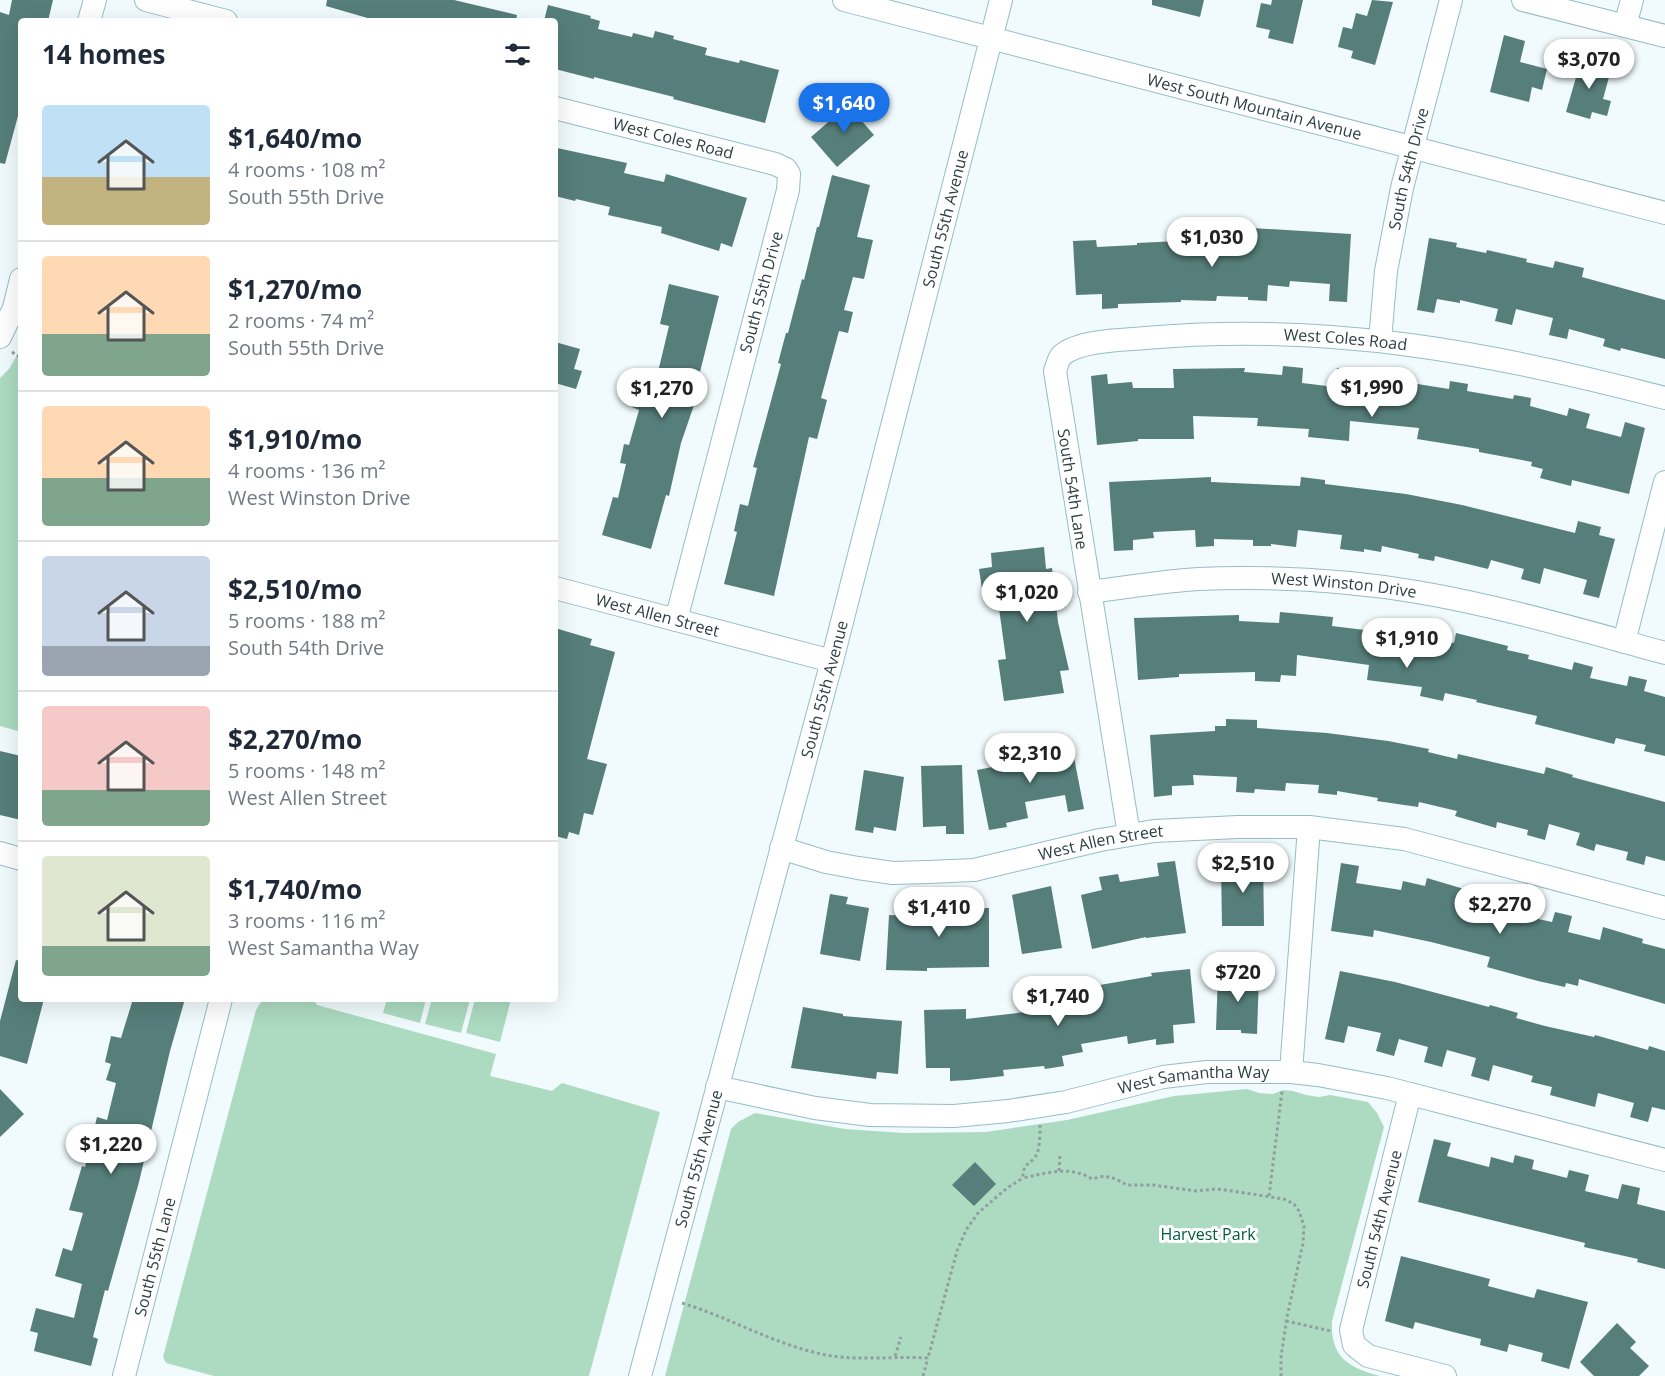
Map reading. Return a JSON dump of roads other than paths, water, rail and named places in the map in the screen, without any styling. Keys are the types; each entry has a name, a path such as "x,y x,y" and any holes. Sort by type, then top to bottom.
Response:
{"street":[{"path":"90,18 95,0"},
{"path":"146,0 215,18"},
{"name":"West South Mountain Avenue","path":"844,0 1665,213"},
{"name":"South 55th Avenue","path":"640,1376 832,661 1000,0"},
{"name":"South 54th Drive","path":"1380,340 1386,271 1401,188 1451,0"},
{"path":"1523,0 1665,36"},
{"path":"1625,26 1632,0"},
{"name":"West Coles Road","path":"558,109 775,164 786,169 789,174"},
{"name":"South 55th Drive","path":"676,620 788,190 789,174"},
{"path":"0,337 14,308 18,291"},
{"name":"West Coles Road","path":"1060,357 1075,347 1171,336 1243,333 1304,334 1380,340 1465,352 1523,363 1665,398"},
{"name":"South 54th Lane","path":"1060,357 1055,371 1129,835"},
{"path":"1624,642 1665,482"},
{"name":"West Winston Drive","path":"1089,592 1196,579 1345,583 1417,592 1512,613 1665,653"},
{"name":"West Allen Street","path":"558,589 832,661"},
{"path":"1287,1079 1309,827"},
{"name":"West Allen Street","path":"781,848 826,862 858,868 893,873 928,873 974,870 1129,835 1201,828 1309,827 1404,839 1665,908"},
{"name":"South 55th Lane","path":"124,1376 220,1002"},
{"name":"West Samantha Way","path":"717,1087 794,1104 870,1115 954,1116 1066,1102 1163,1077 1207,1072 1287,1079 1352,1080 1665,1160"},
{"name":"South 54th Avenue","path":"1410,1094 1351,1330 1354,1345 1368,1356 1445,1376"}],"park label":[{"name":"Harvest Park","path":"1208,1234"}]}
